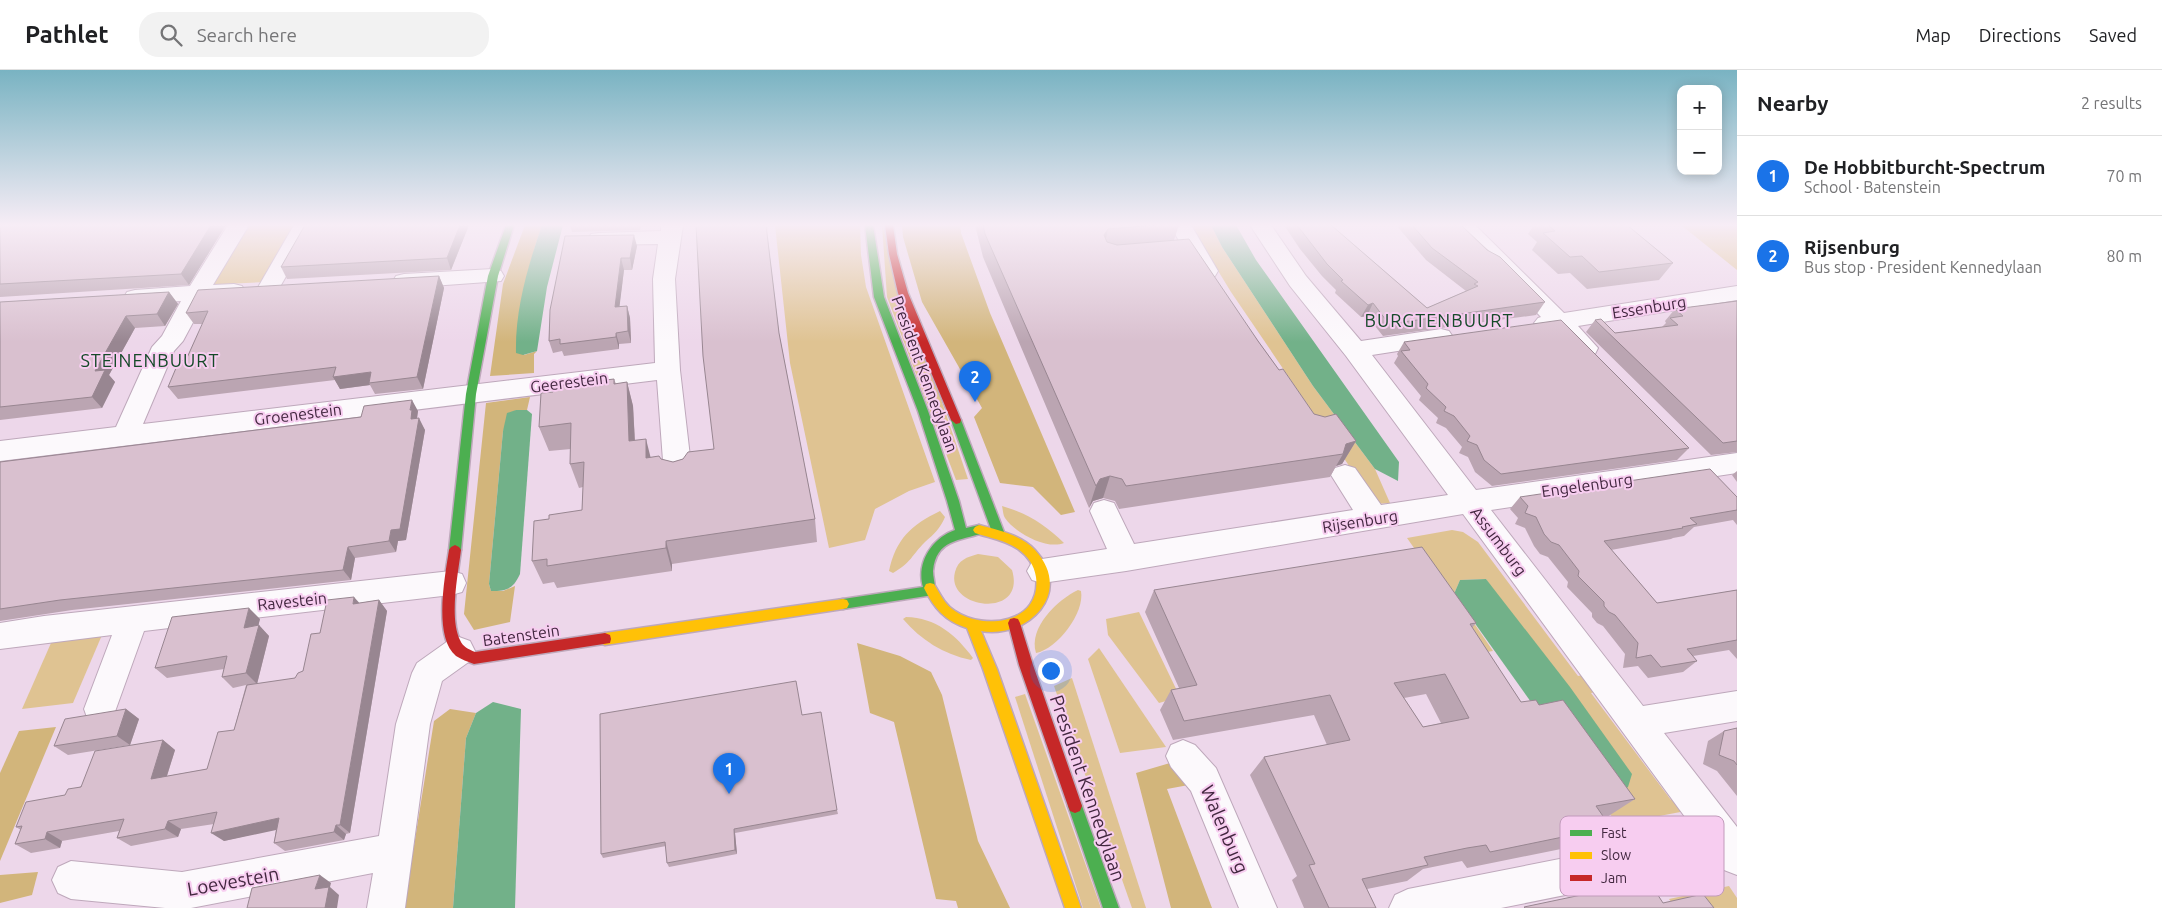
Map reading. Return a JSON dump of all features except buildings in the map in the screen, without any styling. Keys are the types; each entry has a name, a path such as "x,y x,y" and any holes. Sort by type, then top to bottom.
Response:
{"street":[{"path":"125,436 164,347 171,341 215,264"},
{"path":"268,290 283,264"},
{"path":"386,908 413,724 428,673 459,651 451,637 451,583 470,394 497,264"},
{"path":"666,264 664,279 668,370 678,474"},
{"name":"President Kennedylaan","path":"874,264 879,298 926,420 962,532"},
{"name":"President Kennedylaan","path":"895,264 902,294 951,408 998,532"},
{"path":"1197,264 1217,285"},
{"name":"Assumburg","path":"1287,264 1298,281 1355,350 1706,816"},
{"path":"1503,264 1599,362"},
{"path":"385,283 493,276"},
{"path":"118,298 297,288"},
{"name":"Essenburg","path":"1521,326 1737,293"},
{"path":"1355,350 1462,334"},
{"name":"Geerestein","path":"470,394 668,370"},
{"name":"Groenestein","path":"0,451 470,394"},
{"path":"1684,448 1724,488"},
{"name":"Engelenburg","path":"1470,502 1737,463"},
{"path":"1345,474 1374,518"},
{"name":"Rijsenburg","path":"1042,571 1126,559 1470,502"},
{"path":"1104,511 1126,559"},
{"path":"979,530 998,532 1018,540 1033,554 1042,571 1044,587 1039,602 1029,614 1014,623 998,627 972,625 962,622 945,612 929,591 926,573 931,555 943,541 962,532 979,530"},
{"name":"Ravestein","path":"0,636 451,583"},
{"name":"Batenstein","path":"459,651 474,658 929,591"},
{"path":"100,709 133,619"},
{"name":"President Kennedylaan","path":"1014,623 1026,664 1111,908"},
{"path":"972,625 990,669 1073,908"},
{"path":"1636,723 1737,706"},
{"name":"Walenburg","path":"1184,756 1204,780 1258,908"},
{"name":"Assumburg","path":"1724,840 1732,851"},
{"name":"Loevestein","path":"71,880 182,891 394,851"},
{"path":"1408,908 1560,881"}],"shaded area":[{"path":"219,264 275,264 265,282 205,285"},
{"path":"510,264 533,264 524,355 537,351 534,354 534,373 490,376 503,284"},
{"path":"529,264 553,264 547,287 537,351 523,355 516,353 516,337 520,304"},
{"path":"779,264 862,264 866,287 935,482 909,491 875,509 865,540 829,548 790,363"},
{"path":"885,264 895,264 968,479 956,480 887,297"},
{"path":"911,264 972,264 990,313 1075,512 1061,515 1033,487 1000,483 974,417 982,408 922,302"},
{"path":"1214,264 1233,264 1313,386 1375,469 1390,503 1375,504"},
{"path":"1233,264 1259,264 1399,462 1398,481 1375,469 1313,386"},
{"path":"1730,264 1737,264 1737,270"},
{"path":"530,397 527,410 516,410 503,431 489,584 491,591 503,591 515,586 510,622 474,630 464,614 486,403"},
{"path":"516,410 527,410 532,414 520,574 515,583 509,588 491,591 489,584 503,431 507,413"},
{"path":"1002,506 1036,520 1064,543 1057,545 1049,544 1032,539 1010,524 1003,514"},
{"path":"940,511 945,517 936,531 904,565 893,573 889,571 896,550 906,534 921,522"},
{"path":"1452,530 1463,532 1478,542 1578,676 1588,674 1600,691 1591,693 1671,800 1681,798 1691,810 1659,816 1612,816 1593,789 1486,579 1460,580 1454,594 1493,651 1475,654 1426,565 1407,538"},
{"path":"978,554 998,557 1012,570 1013,586 1008,597 998,602 985,604 973,601 962,594 955,585 955,572 958,565 967,558"},
{"path":"1486,579 1570,687 1632,774 1628,787 1616,795 1593,789 1454,594 1460,580"},
{"path":"1078,590 1081,591 1079,609 1068,629 1052,645 1036,653 1036,634 1046,616 1061,601"},
{"path":"1139,612 1180,697 1159,703 1108,635 1106,619"},
{"path":"906,617 927,620 936,624 952,635 973,658 971,660 951,654 933,645 910,627 903,619"},
{"path":"102,635 73,703 22,709 51,643"},
{"path":"857,643 900,656 931,672 942,695 978,841 1010,908 958,908 956,901 936,899 894,722 870,713"},
{"path":"1099,648 1166,747 1120,753 1088,659"},
{"path":"1072,678 1146,908 1132,908 1054,686"},
{"path":"1025,694 1101,908 1083,908 1015,697"},
{"path":"493,702 521,709 515,908 453,908 466,738 476,713"},
{"path":"450,709 476,713 466,738 453,908 404,908 434,721"},
{"path":"56,727 0,861 0,773 19,731"},
{"path":"1170,763 1194,784 1167,789 1212,908 1171,908 1136,773"},
{"path":"38,872 32,895 0,903 0,875"},
{"path":"1729,886 1737,898 1737,908 1676,908 1669,899 1683,896 1724,896 1724,887"}],"traffic: fast":[{"path":"455,550 471,394 493,276 497,264"},
{"path":"874,264 879,297 923,411 953,501 961,532"},
{"path":"956,420 998,532"},
{"path":"930,588 927,573 928,565 940,545 952,536 979,530"},
{"path":"843,604 929,591"},
{"path":"1075,806 1111,908"}],"traffic: slow":[{"path":"930,588 946,611 954,617 974,625 1007,625 1017,622 1037,607 1043,591 1041,572 1037,561 1022,546 1012,540 979,530"},
{"path":"605,639 843,604"},
{"path":"972,625 990,669 1073,908"}],"traffic: jam":[{"path":"896,264 903,293 956,420"},
{"path":"455,550 450,587 449,618 454,644 460,651 474,658 605,639"},
{"path":"1014,623 1026,665 1075,806"}],"place":[{"name":"Rijsenburg","path":"975,402"},
{"name":"De Hobbitburcht-Spectrum","path":"729,794"}],"district":[{"name":"BURGTENBUURT","path":"1439,321"},
{"name":"STEINENBUURT","path":"150,361"}]}
